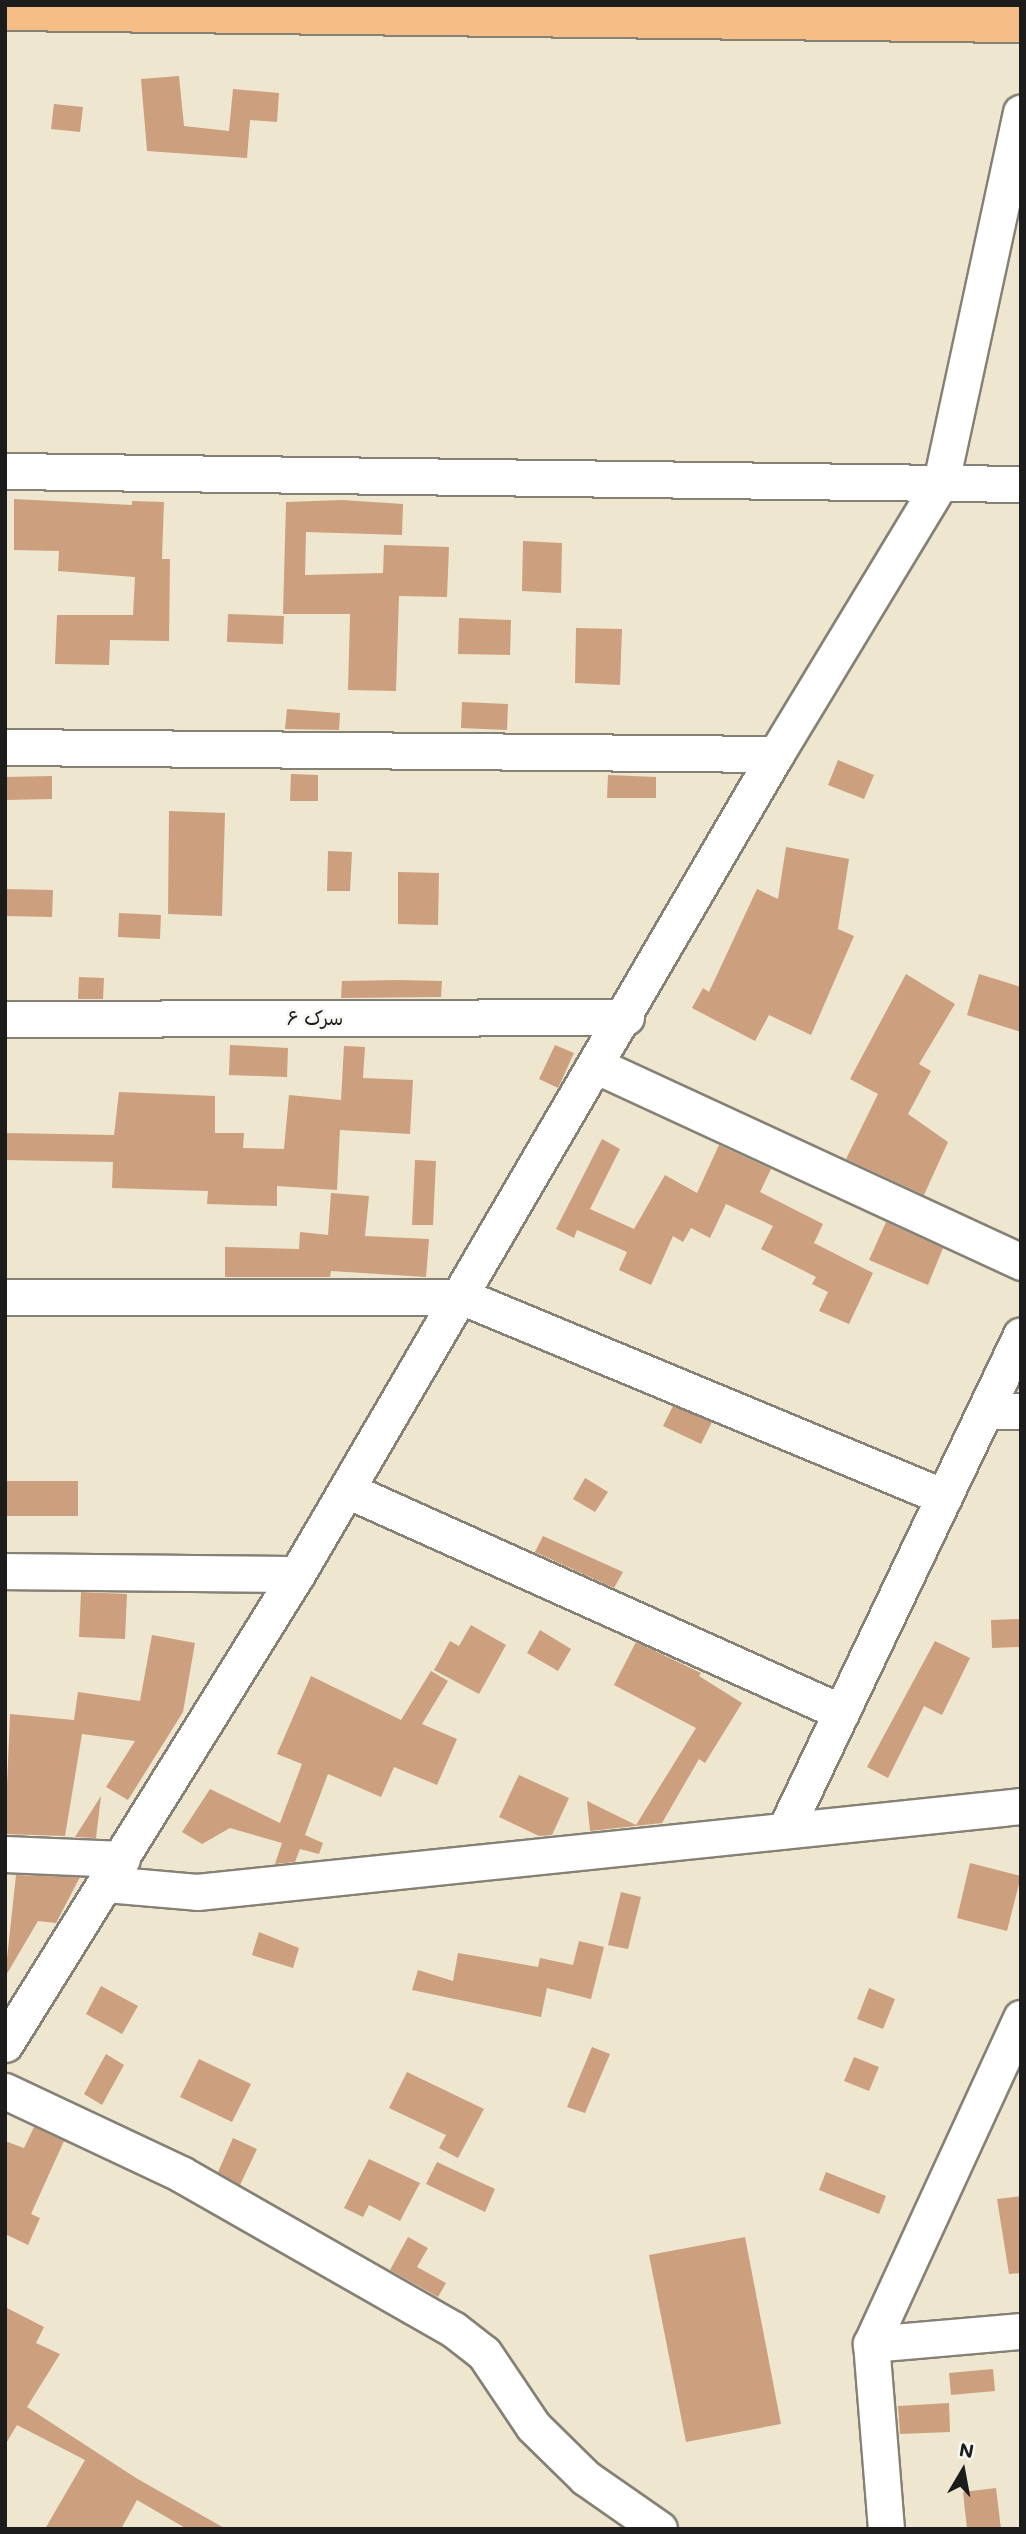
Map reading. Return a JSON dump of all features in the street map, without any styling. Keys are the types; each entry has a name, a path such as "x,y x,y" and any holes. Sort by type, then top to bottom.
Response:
{"main road":[{"path":"5,11 552,11 1021,23"}],"street":[{"path":"5,2044 297,1574 463,1297 776,754 941,482 1021,113"},
{"path":"5,471 1021,484"},
{"path":"5,747 776,754"},
{"name":"سرک ۶","path":"5,1018 626,1017"},
{"path":"597,1066 1021,1262"},
{"path":"5,1297 463,1297 944,1497"},
{"path":"785,1830 1021,1335"},
{"path":"985,1411 1021,1411"},
{"path":"347,1490 841,1712"},
{"path":"5,1571 297,1574"},
{"path":"5,1854 114,1871 197,1892 1021,1806"},
{"path":"886,2529 871,2344 1008,2073 1021,2018"},
{"path":"5,2091 181,2174 453,2329 484,2353 533,2426 586,2478 659,2529"},
{"path":"871,2344 1021,2331"}],"building":[{"path":"179,76 184,126 229,131 233,89 279,93 277,122 250,120 247,158 147,151 141,79"},
{"path":"54,104 83,107 80,132 51,129"},
{"path":"14,499 132,505 132,501 164,502 162,559 170,559 169,641 110,640 109,665 55,664 57,615 133,615 135,577 58,571 59,551 14,550"},
{"path":"342,500 403,504 402,535 306,532 305,575 383,573 384,545 449,547 447,597 399,596 396,691 348,690 350,614 283,614 286,502"},
{"path":"523,541 562,543 561,593 522,591"},
{"path":"228,614 284,616 283,644 227,642"},
{"path":"459,618 511,620 510,655 458,654"},
{"path":"576,628 622,629 620,685 575,683"},
{"path":"462,702 508,704 507,730 461,728"},
{"path":"287,709 340,713 339,730 285,729"},
{"path":"838,760 874,775 864,799 828,785"},
{"path":"291,774 318,775 318,801 290,801"},
{"path":"608,775 656,777 656,798 607,798"},
{"path":"52,776 52,799 6,800 5,777"},
{"path":"169,811 225,813 222,916 168,914"},
{"path":"786,847 849,859 838,929 854,936 811,1035 769,1015 755,1041 692,1008 703,988 709,992 757,889 778,899"},
{"path":"328,851 352,852 350,891 327,891"},
{"path":"398,872 439,873 438,925 398,924"},
{"path":"5,889 53,890 52,917 5,916"},
{"path":"119,913 161,915 160,939 118,937"},
{"path":"906,974 955,1004 919,1064 931,1071 908,1114 948,1142 924,1195 846,1159 878,1094 850,1079"},
{"path":"979,974 1021,987 1021,1032 967,1015"},
{"path":"79,977 104,978 103,999 78,999"},
{"path":"342,981 442,981 441,997 341,998"},
{"path":"230,1045 288,1048 287,1077 229,1075"},
{"path":"555,1045 574,1053 558,1088 539,1079"},
{"path":"344,1046 365,1047 363,1078 413,1080 410,1134 340,1130 337,1190 277,1186 277,1206 207,1204 208,1191 112,1188 113,1162 5,1160 5,1133 114,1135 119,1092 215,1096 215,1133 244,1133 243,1148 284,1149 289,1095 341,1100"},
{"path":"602,1139 620,1149 590,1209 634,1229 665,1175 697,1193 719,1145 771,1169 760,1192 823,1224 814,1243 873,1273 849,1324 819,1311 828,1292 812,1284 816,1277 761,1249 773,1226 726,1204 710,1238 691,1228 683,1242 673,1236 651,1285 619,1270 627,1252 577,1230 574,1238 556,1229"},
{"path":"415,1160 436,1161 433,1225 412,1225"},
{"path":"331,1193 369,1196 365,1236 429,1239 426,1277 331,1271 330,1277 225,1277 225,1247 299,1249 300,1232 328,1235"},
{"path":"886,1222 943,1248 928,1285 869,1260"},
{"path":"673,1406 712,1422 701,1444 663,1426"},
{"path":"585,1478 608,1492 595,1512 573,1499"},
{"path":"5,1481 78,1481 78,1516 5,1516"},
{"path":"543,1536 623,1572 614,1588 535,1552"},
{"path":"81,1592 127,1594 125,1639 79,1637"},
{"path":"1021,1619 1021,1647 992,1648 991,1620"},
{"path":"471,1625 506,1645 479,1694 434,1670 450,1641 459,1646"},
{"path":"540,1630 571,1649 558,1671 527,1653"},
{"path":"152,1635 195,1643 183,1712 128,1800 106,1787 135,1741 82,1734 65,1836 5,1834 10,1714 74,1720 78,1692 140,1701"},
{"path":"935,1641 970,1658 942,1715 924,1706 888,1778 867,1767"},
{"path":"636,1642 701,1673 699,1676 742,1703 705,1763 699,1759 662,1823 590,1831 587,1801 636,1825 696,1728 614,1685"},
{"path":"431,1671 448,1681 422,1724 457,1739 437,1785 394,1767 381,1797 328,1774 305,1835 323,1843 319,1854 300,1849 295,1862 275,1864 282,1843 230,1828 202,1844 182,1832 210,1789 280,1823 302,1764 277,1754 311,1676 401,1720"},
{"path":"519,1775 569,1798 552,1835 539,1836 499,1817"},
{"path":"101,1796 96,1838 75,1837"},
{"path":"970,1863 1021,1876 1007,1931 957,1918"},
{"path":"16,1875 80,1877 56,1923 38,1921 5,1977"},
{"path":"621,1892 641,1897 628,1949 608,1945"},
{"path":"259,1932 299,1948 293,1968 252,1955"},
{"path":"579,1941 604,1947 591,1999 547,1988 541,2017 412,1990 418,1970 453,1981 458,1953 538,1967 540,1958 573,1965"},
{"path":"101,1986 138,2006 122,2034 86,2014"},
{"path":"869,1988 895,1999 883,2029 857,2019"},
{"path":"592,2047 610,2054 585,2113 567,2107"},
{"path":"106,2054 124,2065 102,2105 84,2094"},
{"path":"854,2057 879,2067 869,2091 844,2081"},
{"path":"199,2059 251,2084 232,2122 180,2097"},
{"path":"407,2072 484,2109 458,2158 439,2148 446,2135 389,2108"},
{"path":"34,2127 64,2141 31,2214 40,2218 28,2245 5,2234 5,2141 24,2148"},
{"path":"233,2138 257,2149 240,2185 218,2172"},
{"path":"369,2159 420,2183 400,2221 369,2205 363,2217 344,2208"},
{"path":"437,2162 495,2189 485,2212 426,2184"},
{"path":"826,2172 886,2196 879,2214 819,2190"},
{"path":"1021,2196 1021,2273 1009,2274 997,2199"},
{"path":"408,2237 428,2248 417,2267 446,2283 438,2297 390,2270"},
{"path":"745,2237 781,2424 686,2442 649,2255"},
{"path":"5,2307 44,2327 36,2343 60,2354 27,2407 136,2478 226,2529 187,2529 137,2500 121,2529 45,2529 85,2460 17,2425 5,2445"},
{"path":"993,2369 995,2391 951,2395 949,2373"},
{"path":"949,2403 950,2432 900,2434 898,2406"},
{"path":"996,2488 1001,2529 967,2529 963,2492"}]}
